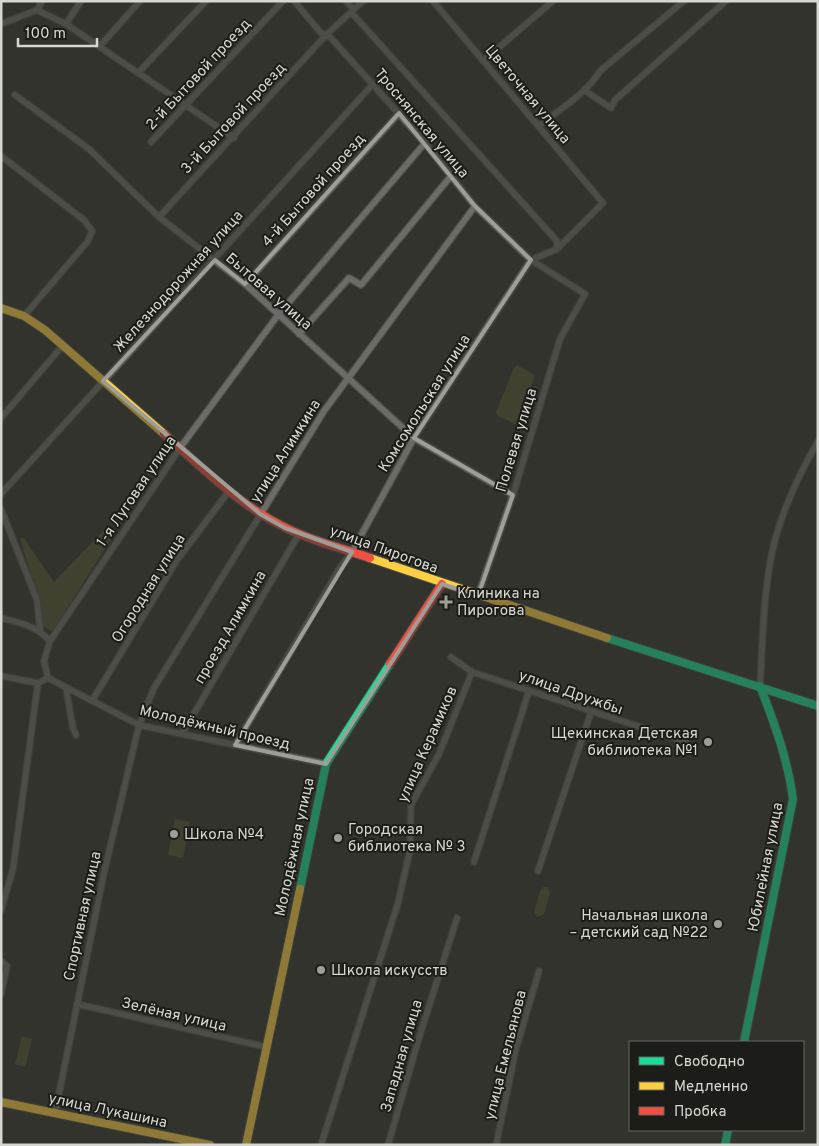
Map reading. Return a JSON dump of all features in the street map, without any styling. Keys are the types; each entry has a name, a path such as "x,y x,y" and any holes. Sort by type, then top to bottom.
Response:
{"street":[{"path":"1,24 37,10 42,1"},
{"path":"66,24 82,1"},
{"path":"100,46 140,1"},
{"path":"138,72 206,1"},
{"name":"2-й Бытовой проезд","path":"151,142 283,1"},
{"name":"Троснянская улица","path":"294,1 321,33 331,38 399,113 475,206 531,260 585,294"},
{"path":"346,1 352,11 557,241 557,249 531,260"},
{"name":"3-й Бытовой проезд","path":"159,217 234,138 326,36 363,1"},
{"name":"Цветочная улица","path":"434,1 602,202 557,249"},
{"path":"483,61 553,1"},
{"path":"538,126 584,90 594,81 600,71 684,1"},
{"path":"584,90 611,108 615,100 726,1"},
{"path":"37,10 66,24 100,46 234,138"},
{"name":"Железнодорожная улица","path":"1,494 373,84"},
{"name":"Бытовая улица","path":"15,95 89,149 159,217 245,284 414,438 513,495"},
{"name":"4-й Бытовой проезд","path":"245,284 399,113"},
{"name":"1-я Луговая улица","path":"48,678 44,661 50,641 180,448 278,315 425,143"},
{"path":"1,156 84,220 92,231 88,241 24,316"},
{"path":"299,334 349,278 361,285 451,176"},
{"name":"улица Алимкина","path":"139,725 154,688 260,514 348,377 475,206"},
{"name":"Комсомольская улица","path":"234,745 341,566 352,552 414,438 531,260"},
{"name":"Полевая улица","path":"478,596 513,495 560,339 585,294"},
{"name":"улица Пирогова","path":"1,308 24,316 63,345 229,491 260,514 300,534 478,596 818,706"},
{"path":"1,418 63,345"},
{"name":"Юбилейная улица","path":"744,1041 793,799 791,783 772,716 760,686 766,597 775,541 785,511 818,441"},
{"name":"Огородная улица","path":"92,701 177,560 229,491"},
{"path":"1,509 37,600 40,630"},
{"name":"проезд Алимкина","path":"182,734 300,534"},
{"name":"Молодёжная улица","path":"246,1145 326,764 442,584"},
{"path":"1,618 29,624 40,630 50,641"},
{"name":"улица Дружбы","path":"451,656 472,672 686,742"},
{"name":"улица Керамиков","path":"321,1145 398,903 410,850 411,805 439,754 472,672"},
{"path":"1,676 38,683 48,678"},
{"name":"Молодёжный проезд","path":"48,678 139,725 326,764"},
{"path":"1,910 13,868 38,683"},
{"path":"66,688 73,728 76,734"},
{"path":"474,862 529,691"},
{"path":"538,871 591,712"},
{"name":"Спортивная улица","path":"55,1113 104,873 139,725"},
{"name":"Западная улица","path":"388,1145 457,918"},
{"path":"1,961 7,966 1,994"},
{"name":"улица Емельянова","path":"496,1145 516,1049 539,971"},
{"name":"Зелёная улица","path":"77,1004 266,1047"},
{"name":"улица Лукашина","path":"1,1102 210,1145"},
{"path":"725,1145 728,1131"}],"highlighted area":[{"path":"399,113 475,206 531,260 414,438 513,495 478,596 442,584 326,764 235,745 352,552 285,528 260,514 103,381 215,260 245,284"}],"green space":[{"path":"517,365 535,375 521,419 515,424 498,416 496,412 514,368"},
{"path":"104,530 113,536 52,632 42,625 39,600 20,539 23,537 54,582"},
{"path":"175,819 190,822 183,858 168,855"},
{"path":"543,887 548,887 550,893 544,914 537,917 534,912"},
{"path":"22,1036 32,1039 25,1067 15,1064"}],"traffic: fast":[{"path":"607,638 818,706"},
{"path":"300,889 326,764 390,664"},
{"path":"744,1041 793,799 784,756 760,686"},
{"path":"725,1145 728,1131"}],"traffic: slow":[{"path":"1,308 24,316 45,330 164,434"},
{"path":"370,558 607,638"},
{"path":"246,1145 300,889"},
{"path":"1,1102 210,1145"}],"traffic: jam":[{"path":"164,434 221,485 267,518 304,536 370,558"},
{"path":"390,664 442,584"}],"place":[{"name":"Клиника на Пирогова","path":"446,602"},
{"name":"Щекинская Детская библиотека №1","path":"708,742"},
{"name":"Школа №4","path":"174,834"},
{"name":"Городская библиотека № 3","path":"338,838"},
{"name":"Начальная школа – детский сад №22","path":"718,924"},
{"name":"Школа искусств","path":"321,970"}]}
